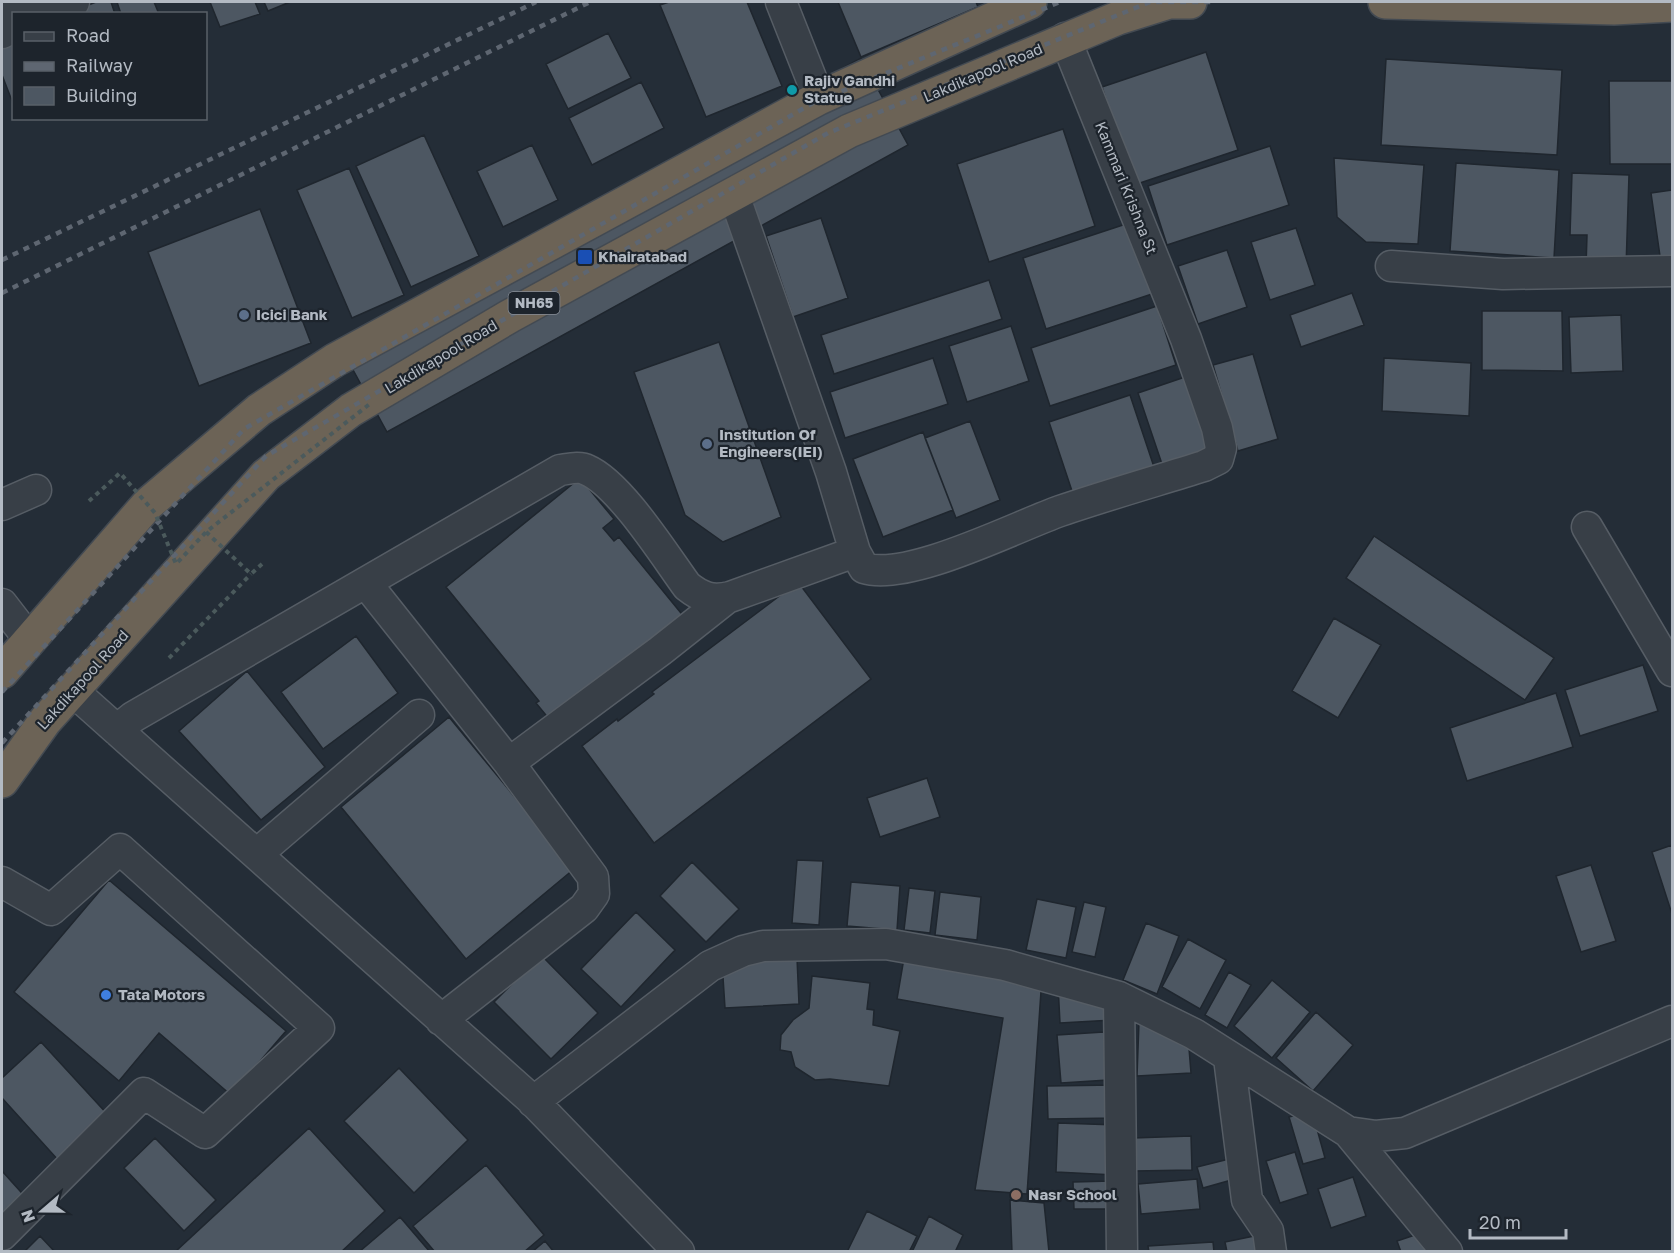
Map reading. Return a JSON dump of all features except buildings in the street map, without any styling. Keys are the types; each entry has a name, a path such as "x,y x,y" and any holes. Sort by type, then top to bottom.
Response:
{"highway":[{"name":"NH65","path":"2,672 148,504 259,410 335,360 819,98 1030,2"},
{"name":"Lakdikapool Road","path":"2,781 45,721 266,475 351,410 510,316 849,131 1065,38 1168,2 1190,2"},
{"path":"1406,2 1614,8 1672,5"}],"street":[{"path":"7,2 24,12"},
{"path":"49,12 74,2"},
{"path":"781,2 819,98"},
{"name":"Kammari Krishna St","path":"855,552 864,568 876,572 897,569 975,546 1058,512 1204,466 1218,459 1221,448 1217,428 1186,339 1065,38"},
{"path":"117,730 133,717 560,470 585,468 600,477 619,496 687,586 699,595 716,600 855,552 831,472 734,195"},
{"path":"1391,266 1503,274 1672,271"},
{"path":"2,505 36,490"},
{"path":"1587,527 1672,671"},
{"path":"366,583 509,763 580,856 593,877 594,894 584,908 441,1020"},
{"path":"509,763 660,651 727,598"},
{"path":"2,604 29,639"},
{"path":"72,690 533,1102 679,1251"},
{"path":"257,854 419,715"},
{"path":"2,882 51,909 120,849 319,1028 205,1133 144,1093 2,1234"},
{"path":"533,1102 710,966 743,951 763,945 886,944 1005,964 1119,997 1194,1034 1348,1132 1447,1251"},
{"path":"1119,997 1122,1251"},
{"path":"1348,1132 1376,1136 1404,1132 1672,1021"},
{"path":"1229,1058 1247,1200 1268,1231 1271,1251"}],"path":[{"path":"89,501 120,473 155,513 176,564 206,532 372,403"},
{"path":"206,532 251,574"},
{"path":"164,664 262,564"}],"railway":[{"path":"2,260 536,2"},
{"path":"2,293 590,2"},
{"path":"2,692 244,429 813,103 1060,2"},
{"path":"2,743 266,456 828,133 1150,2 1211,2"}],"place":[{"name":"Rajiv Gandhi Statue","path":"792,90"},
{"name":"Khairatabad","path":"585,257"},
{"name":"Icici Bank","path":"244,315"},
{"name":"Institution Of Engineers(IEI)","path":"707,444"},
{"name":"Tata Motors","path":"106,995"},
{"name":"Nasr School","path":"1016,1195"}]}
